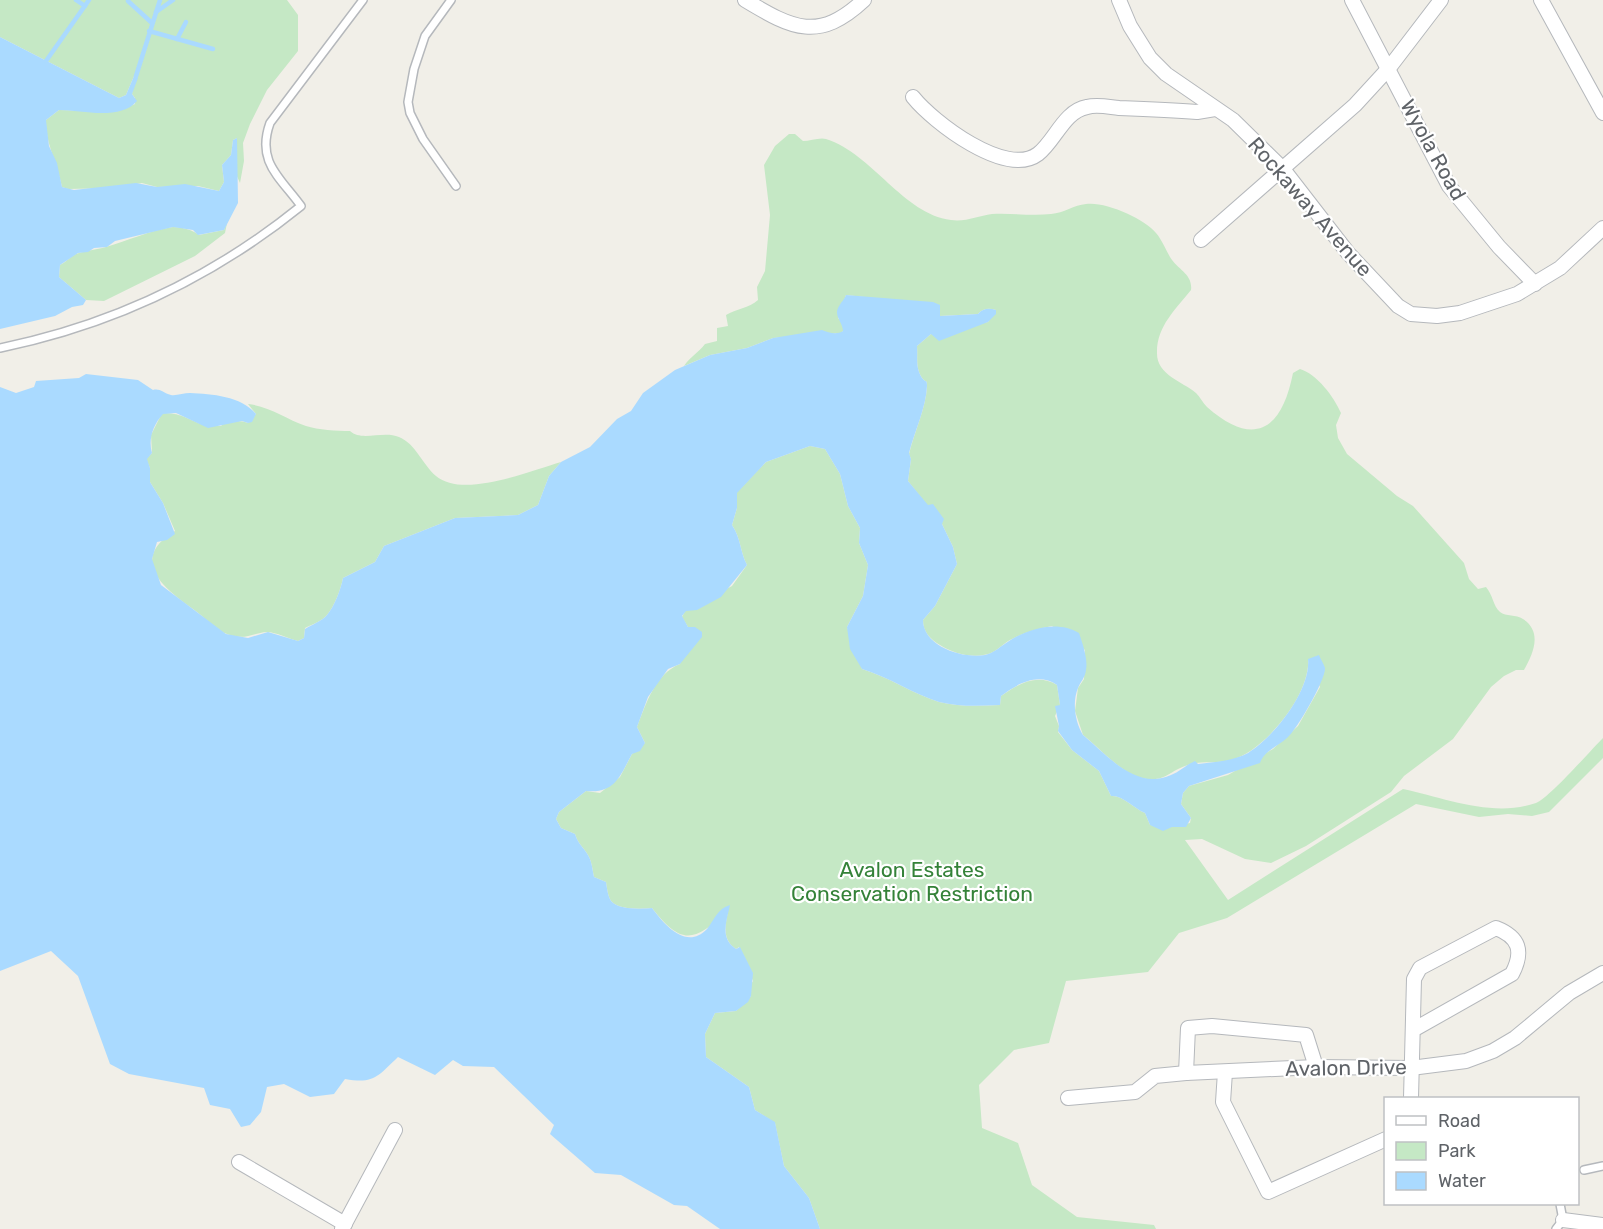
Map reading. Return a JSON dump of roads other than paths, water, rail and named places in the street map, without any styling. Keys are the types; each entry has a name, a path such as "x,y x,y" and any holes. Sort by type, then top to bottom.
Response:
{"street":[{"path":"745,0 782,19 810,29 838,20 864,0"},
{"name":"Rockaway Avenue","path":"1119,0 1130,26 1150,58 1166,74 1233,120 1282,169 1325,226 1375,282 1405,311 1424,316 1460,313 1506,299 1535,284"},
{"name":"Wyola Road","path":"1352,0 1449,186 1498,247 1535,284"},
{"path":"1201,240 1354,105 1389,68 1441,0"},
{"path":"1541,0 1603,113"},
{"path":"913,97 927,112 958,135 990,153 1016,161 1039,153 1065,122 1078,110 1088,106 1197,112 1215,109"},
{"path":"1535,284 1560,268 1603,228"},
{"path":"1411,1097 1414,979 1420,968 1496,928 1511,934 1518,946 1518,963 1512,974 1413,1030"},
{"name":"Avalon Drive","path":"1068,1098 1135,1092 1155,1076 1186,1072 1316,1066 1411,1068 1466,1061 1493,1051 1515,1038 1569,993 1603,973"},
{"path":"1186,1072 1188,1028 1212,1026 1306,1035 1316,1066"},
{"path":"1225,1072 1223,1102 1268,1192 1384,1140"},
{"path":"239,1162 343,1226 394,1130"},
{"path":"1559,1224 1603,1225"}],"lane":[{"path":"0,348 84,327 172,291 250,245 301,206 271,167 265,153 265,138 270,123 363,0"},
{"path":"451,0 425,36 414,69 408,102 410,112 423,139 456,186"},
{"path":"1584,1170 1603,1166"},
{"path":"1559,1224 1560,1205"}],"water":[{"path":"0,37 119,98 126,95 134,76 138,78 132,94 137,101 130,107 111,113 59,110 46,120 49,146 57,163 62,187 74,190 136,183 157,187 185,184 219,191 224,182 222,165 231,155 233,140 237,138 238,203 224,230 198,235 193,230 173,227 115,241 107,247 78,253 60,265 59,277 86,300 83,305 72,307 55,316 0,329"},
{"path":"846,295 933,302 940,305 940,316 978,314 986,309 996,310 996,314 988,322 939,341 931,334 917,346 918,370 927,386 909,453 911,459 908,481 928,505 933,504 944,519 942,524 953,547 957,564 935,606 923,620 929,637 937,644 955,653 976,656 988,654 1017,636 1034,629 1053,626 1079,633 1085,652 1086,666 1085,675 1075,699 1075,712 1080,730 1112,761 1134,775 1158,779 1171,775 1195,761 1198,764 1217,762 1248,753 1269,736 1289,712 1304,685 1308,659 1319,655 1325,668 1310,704 1292,733 1268,752 1260,763 1189,786 1183,793 1181,804 1191,818 1186,827 1172,827 1163,831 1150,825 1145,813 1124,800 1111,796 1099,771 1072,750 1058,731 1055,706 1060,705 1057,685 1050,681 1028,681 1001,696 1000,705 977,706 947,704 929,699 862,669 850,649 847,627 863,596 868,565 859,543 860,528 848,506 840,474 825,449 810,446 766,462 737,493 737,508 732,525 747,565 721,597 697,610 686,611 682,616 688,627 695,627 702,632 702,637 680,664 668,669 648,697 637,727 645,743 640,751 632,754 615,782 604,790 586,791 559,812 556,819 561,828 575,834 590,858 594,877 606,882 610,898 616,905 652,908 676,933 691,937 707,929 719,912 730,905 726,923 727,940 736,949 740,947 753,973 751,996 748,1002 736,1011 715,1013 705,1034 706,1057 749,1087 755,1110 775,1122 784,1166 809,1198 820,1229 720,1229 687,1206 674,1205 621,1175 595,1173 550,1134 554,1125 494,1067 463,1066 453,1060 435,1075 398,1057 385,1070 369,1080 345,1079 334,1094 310,1097 284,1084 267,1087 261,1112 250,1125 241,1127 230,1109 210,1105 204,1088 129,1074 110,1064 78,976 51,951 0,971 0,387 16,393 34,387 36,381 79,378 86,374 138,380 153,390 160,390 171,395 190,393 226,397 250,408 256,414 252,422 248,423 242,421 208,428 176,413 163,414 156,423 151,437 152,453 147,459 150,468 150,482 163,503 175,534 167,540 157,542 152,559 161,585 226,634 248,638 268,632 298,641 304,638 305,629 330,612 343,578 375,562 384,546 455,518 518,515 538,505 549,476 561,462 590,447 617,419 631,411 643,393 675,370 710,355 747,348 773,338 822,330 833,333 841,332 843,328 837,311"}],"waterway":[{"path":"76,0 85,6"},
{"path":"46,61 89,0"},
{"path":"136,76 160,0"},
{"path":"156,12 173,0"},
{"path":"128,1 152,23"},
{"path":"177,39 186,22"},
{"path":"149,31 213,49"}],"park label":[{"name":"Avalon Estates Conservation Restriction","path":"912,882"}]}
